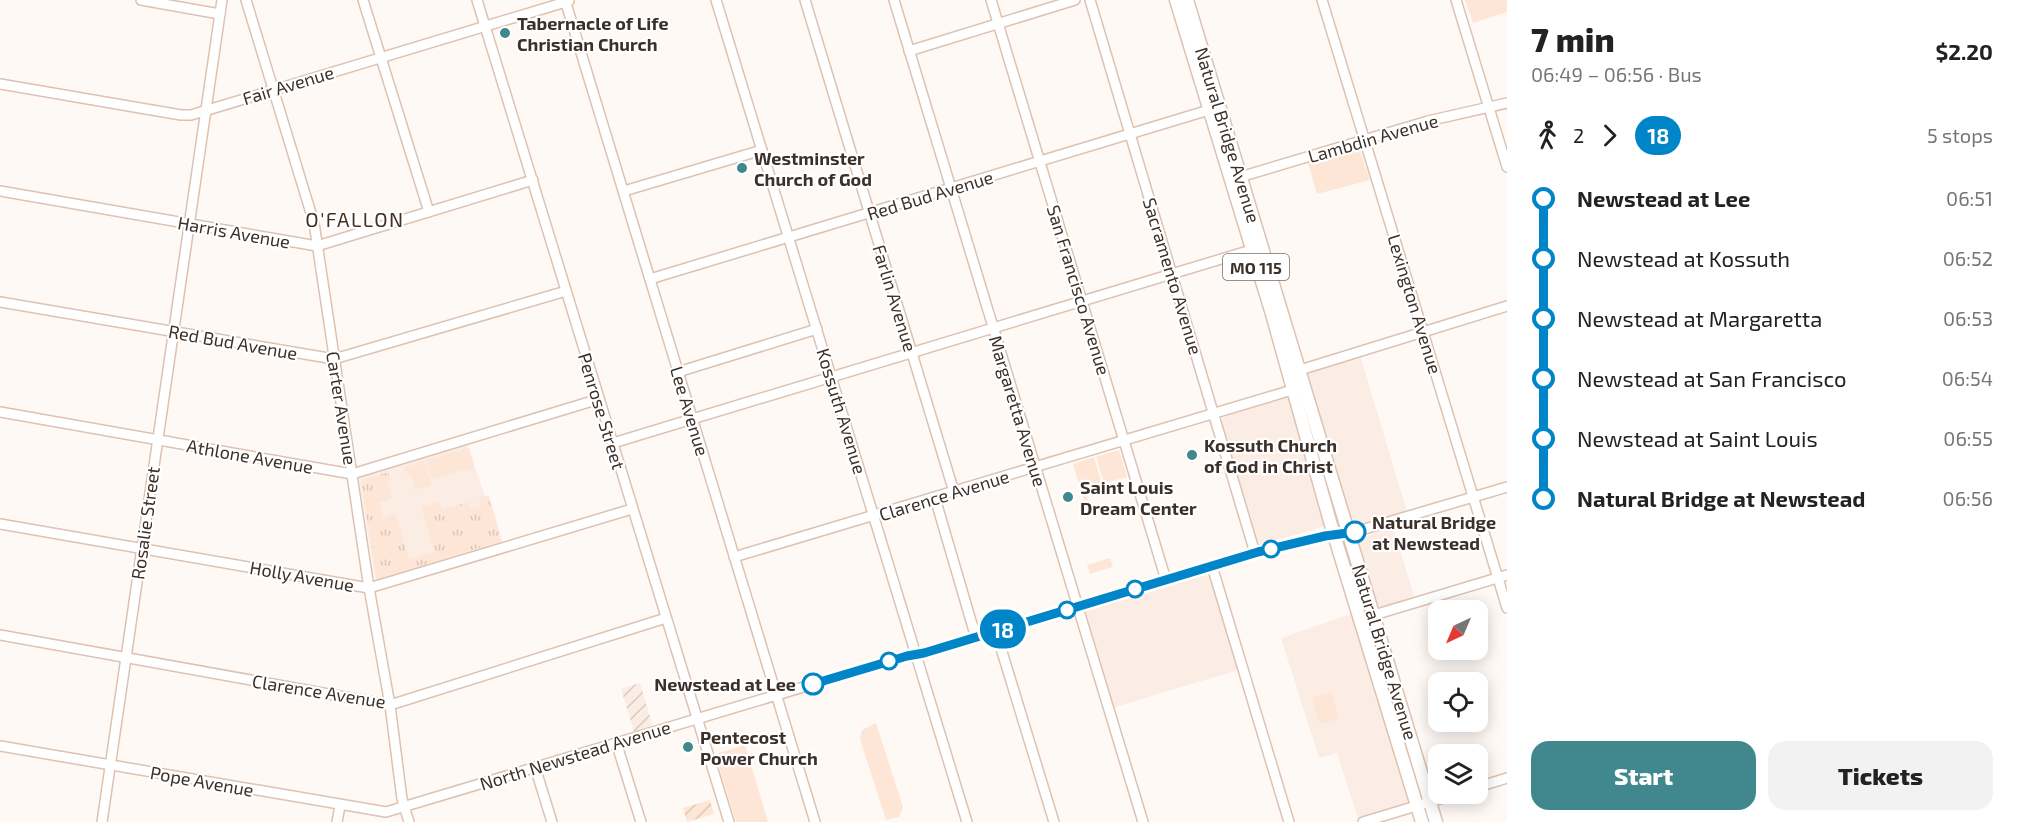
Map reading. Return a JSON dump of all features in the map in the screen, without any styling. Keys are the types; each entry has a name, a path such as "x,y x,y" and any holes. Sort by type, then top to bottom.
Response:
{"main road":[{"name":"Natural Bridge Avenue","path":"1176,0 1272,314 1311,455 1394,729 1425,803 1436,822"},
{"name":"Natural Bridge Avenue","path":"1187,0 1374,615 1425,803 1422,822"},
{"path":"1311,455 1326,483 1339,523 1349,533"},
{"path":"1335,534 1342,541 1360,589 1374,615"}],"street":[{"path":"141,0 220,14"},
{"path":"205,110 222,0"},
{"name":"Carter Avenue","path":"246,0 311,213 369,588 390,705 404,807 409,822"},
{"path":"363,0 429,212"},
{"name":"Penrose Street","path":"477,0 729,822"},
{"name":"Kossuth Avenue","path":"716,0 967,822"},
{"name":"Farlin Avenue","path":"805,0 954,492"},
{"name":"Margaretta Avenue","path":"894,0 1143,822"},
{"name":"San Francisco Avenue","path":"992,0 1166,580"},
{"path":"909,51 1075,0"},
{"name":"Sacramento Avenue","path":"1090,0 1255,553"},
{"name":"Lexington Avenue","path":"1322,0 1473,497 1502,576 1507,608"},
{"path":"1456,0 1507,167"},
{"name":"Fair Avenue","path":"0,84 191,115 567,1"},
{"name":"Lee Avenue","path":"567,1 815,822"},
{"name":"Lambdin Avenue","path":"1240,177 1428,121 1507,103"},
{"name":"Rosalie Street","path":"102,822 205,110"},
{"name":"Red Bud Avenue","path":"650,279 1209,110"},
{"path":"624,191 762,150"},
{"name":"Harris Avenue","path":"0,191 317,246 532,180"},
{"path":"613,443 1251,250"},
{"name":"Red Bud Avenue","path":"0,302 334,359 566,291"},
{"path":"1300,370 1507,306"},
{"path":"678,372 817,329"},
{"name":"Clarence Avenue","path":"734,557 874,517 1292,390"},
{"name":"Athlone Avenue","path":"0,412 352,474 599,399"},
{"name":"North Newstead Avenue","path":"404,807 776,694 976,638 1255,553 1335,534 1349,533 1507,487"},
{"path":"935,498 976,638"},
{"name":"Holly Avenue","path":"0,524 369,588 632,509"},
{"path":"1212,566 1289,822"},
{"path":"1374,615 1502,576"},
{"name":"Clarence Avenue","path":"0,635 390,705 666,618"},
{"path":"996,632 1054,822"},
{"path":"616,742 641,822"},
{"name":"Pope Avenue","path":"0,746 382,813 404,807"},
{"path":"534,767 552,822"},
{"path":"1488,784 1507,778"},
{"path":"1363,822 1428,802"},
{"path":"337,822 340,806"}],"shaded area":[{"path":"1360,355 1407,512 1356,527 1351,525 1307,373"},
{"path":"1285,396 1289,398 1327,523 1325,526 1261,545 1221,420 1225,416"},
{"path":"467,445 485,496 489,495 503,543 375,580 359,478"},
{"path":"1393,527 1415,599 1379,609 1357,539"},
{"path":"1203,573 1210,577 1238,670 1112,708 1085,611"},
{"path":"1354,613 1409,800 1407,803 1379,811 1359,821 1337,753 1319,758 1281,638"},
{"path":"640,683 653,727 634,732 621,689"}],"green space":[{"path":"1465,0 1507,0 1507,12 1473,23"},
{"path":"1359,148 1370,180 1317,194 1308,163"},
{"path":"469,448 474,465 472,469 432,479 426,460"},
{"path":"1119,450 1127,477 1104,483 1096,457"},
{"path":"1094,457 1102,484 1098,486 1098,490 1086,494 1088,500 1084,501 1073,464"},
{"path":"424,461 432,485 415,490 411,475 405,473 404,467"},
{"path":"388,472 390,480 387,482 392,498 379,502 384,518 395,514 409,559 435,552 421,507 439,502 442,510 468,502 471,509 481,506 479,497 488,496 501,541 377,579 361,481"},
{"path":"1110,558 1113,567 1090,574 1087,565"},
{"path":"1331,692 1339,719 1320,724 1312,701 1314,697"},
{"path":"876,723 903,807 899,817 886,820 860,739 862,730"},
{"path":"745,745 768,822 736,822 715,754"},
{"path":"710,800 714,814 687,822 683,808"}],"bus line":[{"name":"18","path":"813,684 924,653 1258,552 1325,536 1355,532"}],"place":[{"name":"Tabernacle of Life Christian Church","path":"505,33"},
{"name":"Westminster Church of God","path":"742,168"},
{"name":"Kossuth Church of God in Christ","path":"1192,455"},
{"name":"Saint Louis Dream Center","path":"1068,497"},
{"name":"Natural Bridge at Newstead","path":"1355,532"},
{"name":"Newstead at Lee","path":"813,684"},
{"name":"Pentecost Power Church","path":"688,747"}],"district":[{"name":"O'FALLON","path":"355,219"}]}
